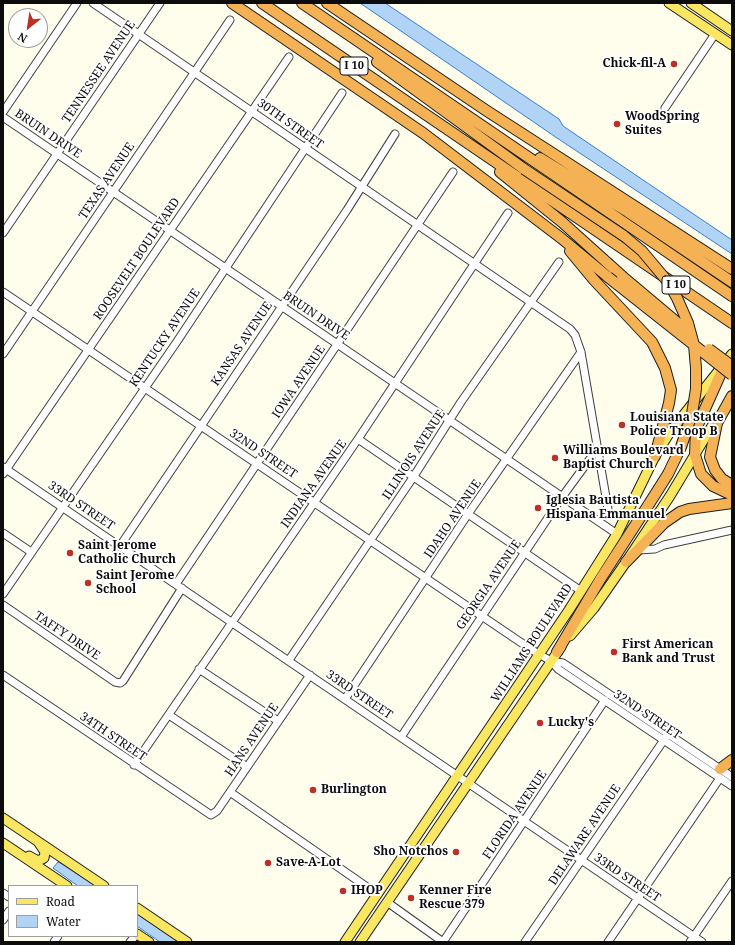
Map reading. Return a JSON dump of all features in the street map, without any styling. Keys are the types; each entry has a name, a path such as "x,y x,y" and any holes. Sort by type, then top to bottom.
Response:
{"highway":[{"path":"232,3 422,133 561,238 732,375"},
{"name":"I 10","path":"262,3 732,323"},
{"path":"295,3 524,169 624,236 642,251 668,282 688,323 694,345 696,389 692,414 681,447 668,474 624,542 557,652"},
{"name":"I 10","path":"302,3 732,296"},
{"path":"327,3 487,111 732,269"},
{"path":"477,122 539,157 628,212 732,282"},
{"path":"446,128 562,222 622,276 728,365 696,429 695,455 701,474 713,486 722,492 732,495"},
{"path":"561,238 594,280 652,342 665,368 671,390 670,404 655,456"},
{"path":"732,395 717,423 711,449 712,463 715,470 722,479 732,485"},
{"path":"626,562 664,523 680,512 689,509 732,503"},
{"path":"720,774 732,760"}],"main road":[{"path":"669,3 732,45"},
{"path":"691,3 732,31"},
{"path":"696,21 699,16 704,17 732,36"},
{"name":"WILLIAMS BOULEVARD","path":"345,942 540,655 581,591 617,534 655,456 682,415 728,365 732,354"},
{"name":"WILLIAMS BOULEVARD","path":"360,942 557,652 594,608 626,562 670,496 732,395"},
{"path":"3,818 103,885"},
{"path":"3,839 35,860 42,860 45,856 45,852 37,840"},
{"path":"3,843 55,883"},
{"path":"387,902 386,896 403,857"},
{"path":"360,942 365,926 380,901 380,897 377,894"},
{"path":"138,909 187,942"},
{"path":"138,935 149,942"}],"street":[{"path":"3,112 78,3"},
{"name":"30TH STREET","path":"93,3 570,329 575,335 581,352 608,508"},
{"name":"TENNESSEE AVENUE","path":"3,233 160,3"},
{"name":"TEXAS AVENUE","path":"3,354 230,20"},
{"path":"665,108 714,34"},
{"name":"ROOSEVELT BOULEVARD","path":"4,470 289,57"},
{"name":"KENTUCKY AVENUE","path":"3,594 145,388 342,93"},
{"name":"BRUIN DRIVE","path":"3,116 617,534"},
{"name":"KANSAS AVENUE","path":"120,546 362,186 395,134"},
{"name":"IOWA AVENUE","path":"176,584 453,172"},
{"name":"INDIANA AVENUE","path":"134,765 358,439 508,213"},
{"name":"ILLINOIS AVENUE","path":"289,660 414,476 449,420 559,262"},
{"name":"32ND STREET","path":"3,292 540,655 551,661 563,663 619,705 720,774 732,786"},
{"name":"IDAHO AVENUE","path":"345,699 468,514 581,352"},
{"path":"358,439 581,591"},
{"name":"GEORGIA AVENUE","path":"401,737 562,497 598,448"},
{"name":"33RD STREET","path":"4,470 232,621 457,776 638,898 692,939 702,942"},
{"path":"637,550 655,549 732,530"},
{"path":"3,533 31,552"},
{"name":"TAFFY DRIVE","path":"3,605 115,682 120,683 123,681 182,588"},
{"name":"32ND STREET","path":"551,661 558,669 605,700 619,705"},
{"path":"199,669 278,721"},
{"name":"34TH STREET","path":"3,675 134,765 211,815"},
{"name":"HANS AVENUE","path":"211,815 217,812 310,675"},
{"name":"FLORIDA AVENUE","path":"443,942 605,700"},
{"path":"169,715 247,767"},
{"name":"DELAWARE AVENUE","path":"525,942 666,737"},
{"path":"608,942 720,774"},
{"name":"32ND STREET","path":"720,774 732,777"},
{"path":"230,792 377,894"},
{"path":"692,939 732,881"},
{"path":"387,902 443,942"}],"water":[{"path":"360,3 385,3 559,119 563,126 732,240 732,254 557,138"},
{"path":"58,862 94,885 77,885 53,868"},
{"path":"138,914 180,942 160,942 138,927"}],"place":[{"name":"Chick-fil-A","path":"674,64"},
{"name":"WoodSpring Suites","path":"617,124"},
{"name":"Louisiana State Police Troop B","path":"622,425"},
{"name":"Williams Boulevard Baptist Church","path":"555,458"},
{"name":"Iglesia Bautista Hispana Emmanuel","path":"538,508"},
{"name":"Saint Jerome Catholic Church","path":"70,553"},
{"name":"Saint Jerome School","path":"88,583"},
{"name":"First American Bank and Trust","path":"614,652"},
{"name":"Lucky's","path":"540,723"},
{"name":"Burlington","path":"313,790"},
{"name":"Sho Notchos","path":"456,852"},
{"name":"Save-A-Lot","path":"268,863"},
{"name":"IHOP","path":"343,891"},
{"name":"Kenner Fire Rescue 379","path":"411,898"}]}
